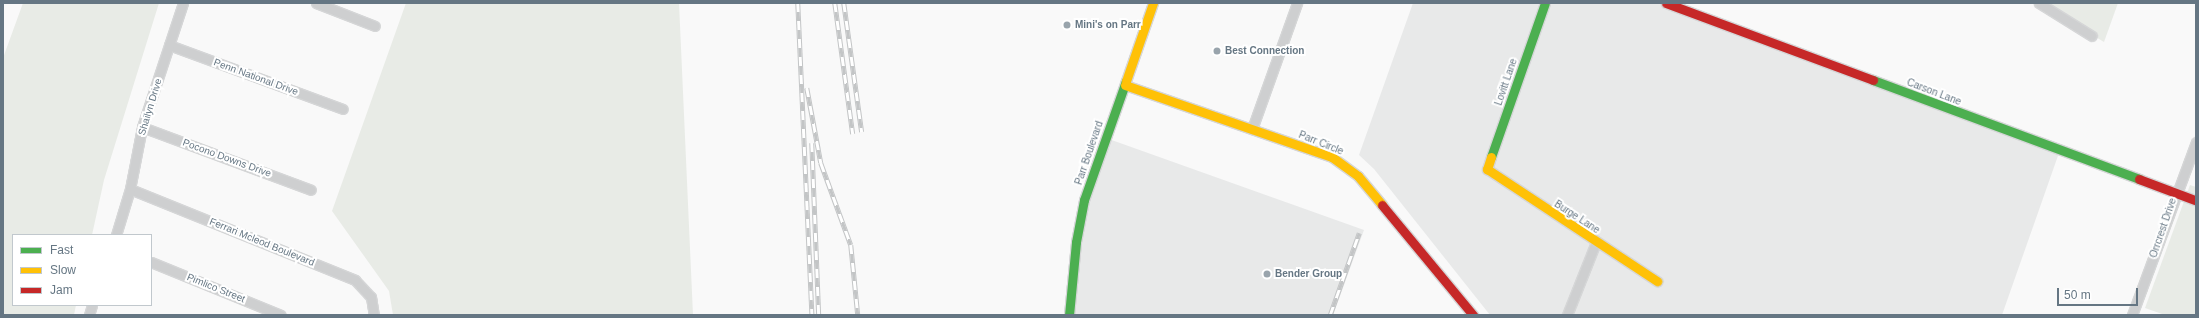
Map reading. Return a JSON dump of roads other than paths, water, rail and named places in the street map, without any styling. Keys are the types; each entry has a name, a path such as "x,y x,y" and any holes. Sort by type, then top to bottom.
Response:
{"street":[{"name":"Shailyn Drive","path":"116,234 130,190 142,127 183,3"},
{"path":"316,3 376,26"},
{"name":"Parr Boulevard","path":"1069,315 1076,242 1084,200 1153,3"},
{"path":"1252,129 1297,3"},
{"name":"Lovitt Lane","path":"1486,169 1545,3"},
{"name":"Carson Lane","path":"1666,3 2175,194 2195,200"},
{"path":"2039,3 2092,36"},
{"name":"Penn National Drive","path":"169,45 343,108"},
{"name":"Parr Circle","path":"1125,85 1332,157 1346,165 1358,176 1472,315"},
{"name":"Pocono Downs Drive","path":"142,127 312,190"},
{"name":"Orrcrest Drive","path":"2132,315 2175,194 2196,142"},
{"name":"Burge Lane","path":"1486,169 1657,281"},
{"name":"Ferrari Mcleod Boulevard","path":"130,190 355,280 371,297 374,315"},
{"path":"1568,315 1596,242"},
{"name":"Pimlico Street","path":"152,262 281,315"}],"railway":[{"path":"798,3 812,315"},
{"path":"835,3 853,134"},
{"path":"844,3 862,132"},
{"path":"807,88 821,163 851,245 858,315"},
{"path":"812,143 819,315"},
{"path":"1330,315 1359,233"}],"place":[{"name":"Mini's on Parr","path":"1067,25"},
{"name":"Best Connection","path":"1217,51"},
{"name":"Bender Group","path":"1267,274"}]}
